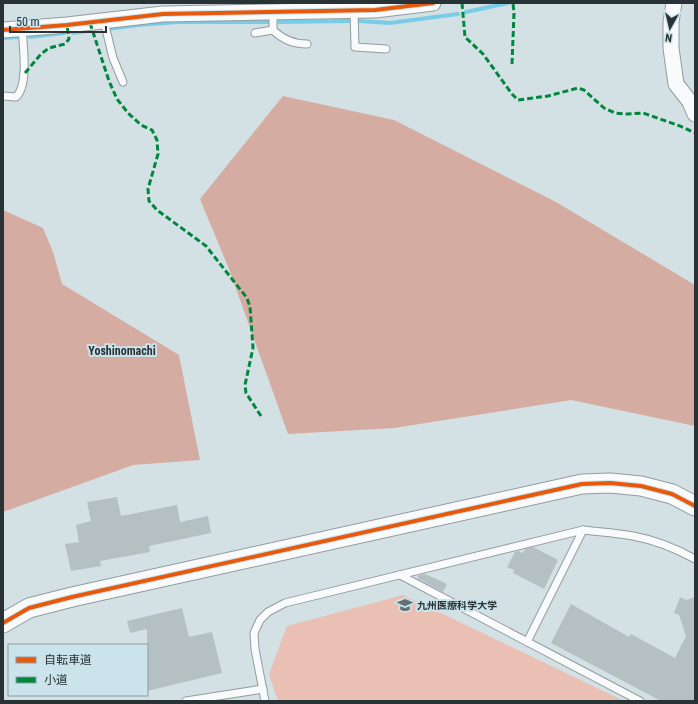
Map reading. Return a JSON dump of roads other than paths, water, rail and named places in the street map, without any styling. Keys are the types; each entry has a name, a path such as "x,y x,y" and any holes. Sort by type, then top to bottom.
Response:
{"street":[{"path":"3,30 67,26 163,14 375,10 433,3"},
{"path":"674,3 671,22 671,48 676,84 690,102 695,114"},
{"path":"3,623 29,608 72,597 582,484 610,483 641,486 672,494 695,506"}],"lane":[{"path":"354,10 355,47 386,49"},
{"path":"273,12 274,30 280,37 298,44 307,44"},
{"path":"104,21 113,58 122,82"},
{"path":"3,96 16,97 20,94 25,73 22,28"},
{"path":"255,33 274,30"},
{"path":"265,701 255,649 254,633 260,620 268,612 285,603 583,530 633,536 650,540 674,548 695,559"},
{"path":"527,642 583,530"},
{"path":"400,575 640,701"},
{"path":"186,701 263,689"}],"waterway":[{"path":"466,12 508,3"},
{"path":"359,21 390,23 458,14"},
{"path":"279,22 349,21"},
{"path":"108,29 178,22 269,22"},
{"path":"73,33 86,31"},
{"path":"30,37 64,33"},
{"path":"3,38 18,37"}],"place":[{"name":"九州医療科学大学","path":"405,605"}],"district":[{"name":"Yoshinomachi","path":"122,351"}]}
